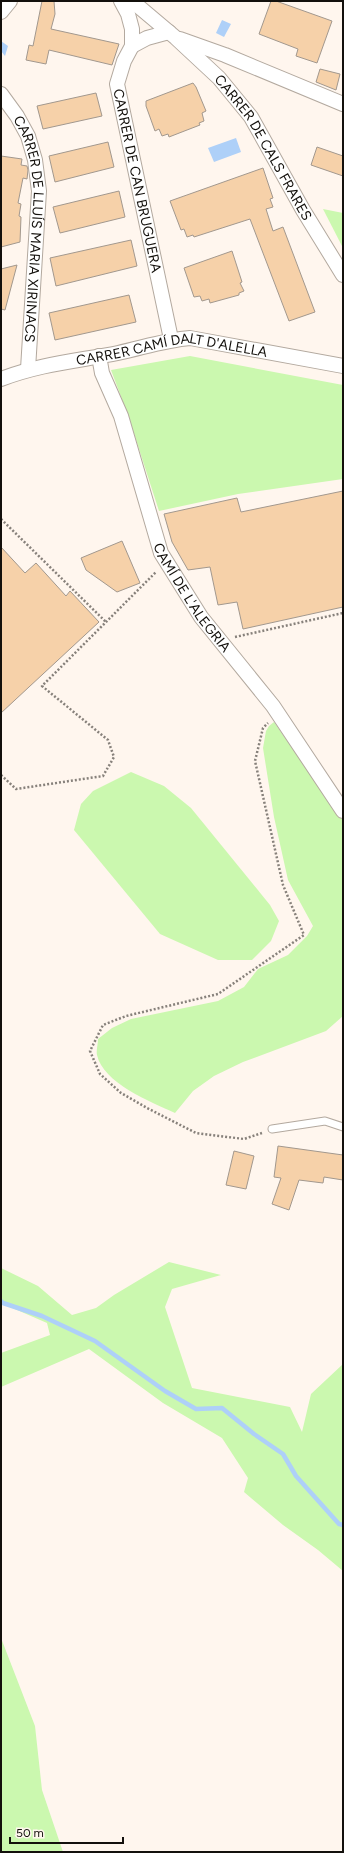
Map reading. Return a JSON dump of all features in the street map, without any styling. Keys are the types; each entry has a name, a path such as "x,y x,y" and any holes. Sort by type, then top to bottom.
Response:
{"street":[{"path":"1,12 10,1"},
{"name":"CARRER DE CAN BRUGUERA","path":"121,1 128,14 132,29 132,46 124,61 117,84 171,340"},
{"name":"CARRER DE CALS FRARES","path":"132,1 219,78 250,117 303,210 343,275"},
{"path":"132,46 147,38 172,35 225,54 343,104"},
{"name":"CARRER DE LLUÍS MARIA XIRINACS","path":"1,94 17,116 28,136 35,160 39,191 28,369"},
{"name":"CARRER CAMÍ DALT D'ALELLA","path":"1,379 28,369 99,356 171,340 190,338 343,366"},
{"name":"CAMÍ DE L'ALEGRIA","path":"99,356 102,373 121,416 161,553 201,616 277,712 343,811"}],"lane":[{"path":"272,1129 324,1121 343,1126"}],"path":[{"path":"1,519 106,622"},
{"path":"1,775 16,789 103,776 114,757 108,740 42,686 166,561"},
{"path":"221,641 343,613"},
{"path":"272,1129 244,1139 196,1133 146,1108 121,1093 100,1074 90,1051 103,1025 126,1016 218,994 304,935 283,885 255,761 263,728 277,712"}],"green space":[{"path":"323,209 343,213 343,248"},
{"path":"190,356 343,385 343,479 238,494 159,511 129,418 111,370"},
{"path":"274,722 343,821 343,1016 326,1031 243,1062 214,1076 193,1091 175,1113 141,1097 118,1083 108,1074 101,1065 97,1055 98,1039 112,1028 131,1019 218,1001 244,987 258,969 288,955 307,936 313,926 288,880 274,817 263,748 266,731"},
{"path":"131,772 164,786 191,808 270,905 279,921 271,941 252,960 218,960 160,934 74,830 81,804 93,791"},
{"path":"169,1262 221,1275 172,1289 165,1307 192,1388 290,1407 302,1432 311,1394 343,1364 343,1571 318,1550 283,1525 244,1492 248,1478 222,1438 163,1403 89,1349 1,1387 1,1353 50,1335 47,1323 1,1303 1,1268 38,1286 72,1315 96,1308 114,1295"},
{"path":"1,1638 35,1726 42,1790 63,1852 1,1852"}],"water":[{"path":"222,20 231,24 224,37 216,33"},
{"path":"1,41 8,46 5,56 1,51"},
{"path":"236,138 241,152 214,162 208,148"}],"building":[{"path":"42,1 54,1 55,14 51,29 119,44 112,65 49,50 46,64 26,60 29,45 33,46"},
{"path":"271,1 276,1 332,21 317,63 296,56 298,49 259,34"},
{"path":"320,69 340,74 336,90 316,82"},
{"path":"193,83 206,111 202,113 204,121 199,123 200,125 169,137 168,134 162,136 159,129 155,131 146,106 146,101"},
{"path":"96,93 102,116 43,129 37,106"},
{"path":"108,142 114,167 55,182 49,156"},
{"path":"317,147 343,156 343,176 311,165"},
{"path":"1,156 22,159 21,165 27,166 28,170 27,179 23,178 18,203 21,204 19,216 21,217 20,242 1,247"},
{"path":"263,168 273,198 270,199 273,207 266,209 273,231 283,227 315,312 289,321 250,219 194,237 193,235 187,237 184,229 181,230 170,201"},
{"path":"119,191 125,217 60,233 53,207"},
{"path":"131,240 137,266 56,286 50,258"},
{"path":"232,251 242,282 240,283 244,291 239,293 239,295 210,303 209,299 202,301 200,296 194,297 184,268"},
{"path":"17,265 5,310 1,309 1,269"},
{"path":"129,295 136,322 55,340 49,313"},
{"path":"343,491 343,607 243,629 237,602 218,605 210,567 188,570 172,542 164,514 237,498 241,512"},
{"path":"122,541 140,583 117,592 86,570 81,558"},
{"path":"1,547 25,573 36,563 66,596 70,591 99,622 1,713"},
{"path":"278,1146 343,1155 343,1180 324,1177 323,1183 299,1180 289,1210 272,1204 281,1178 274,1177"},
{"path":"234,1151 254,1156 246,1189 226,1185"}],"waterway":[{"path":"1,1301 42,1316 95,1341 165,1391 196,1409 222,1408 254,1434 283,1454 296,1476 339,1524 343,1525"}]}
